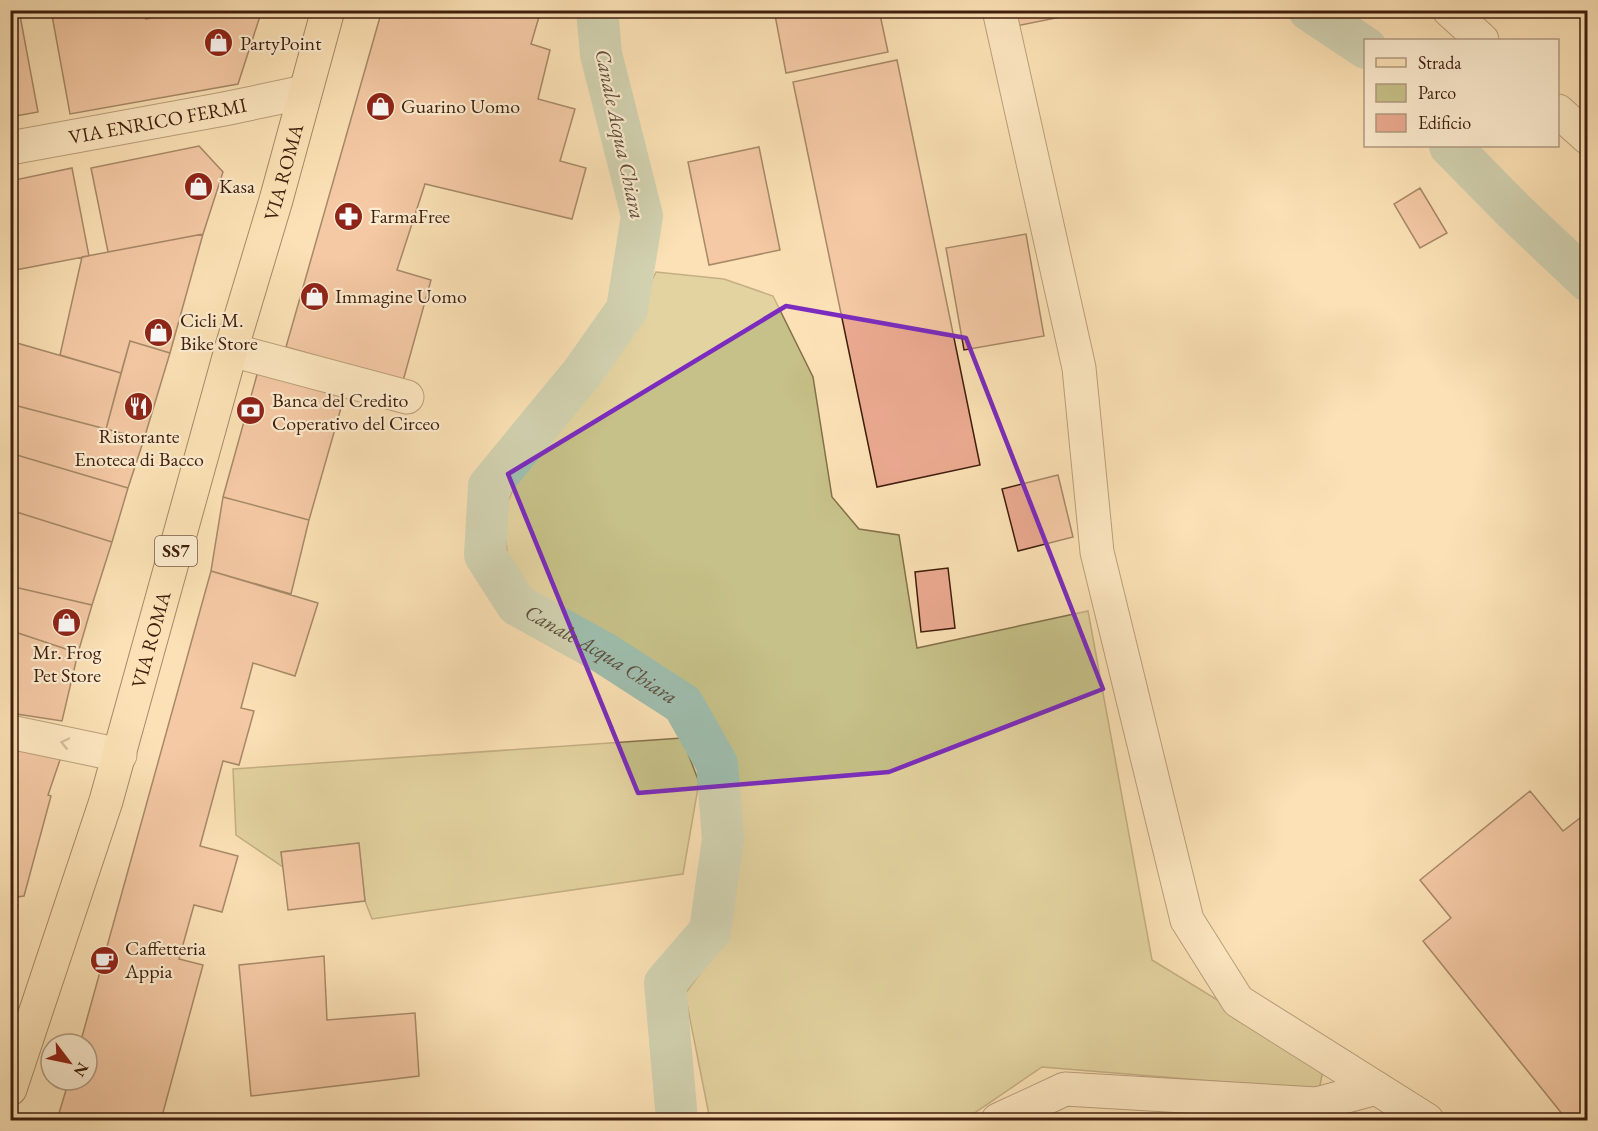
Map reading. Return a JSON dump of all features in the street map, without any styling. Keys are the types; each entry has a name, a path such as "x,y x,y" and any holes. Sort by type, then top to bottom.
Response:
{"main road":[{"name":"VIA ROMA","path":"11,1090 120,754 231,350 276,200 328,10"}],"street":[{"path":"999,10 1079,368 1097,552 1187,920 1238,1001 1427,1120"},
{"name":"VIA ENRICO FERMI","path":"10,148 224,110 305,92"},
{"path":"1559,113 1587,138"},
{"path":"231,350 407,397"},
{"path":"10,732 120,754"},
{"path":"998,1120 1065,1089 1254,1110 1317,1104 1376,1088"}],"highlighted area":[{"path":"786,306 966,338 1103,689 889,772 638,793 508,474"}],"green space":[{"path":"656,272 724,279 773,296 813,377 832,497 859,529 899,535 917,648 1088,611 1152,960 1324,1065 1319,1090 1042,1067 964,1120 710,1120 685,994 722,943 734,840 725,759 688,700 607,644 522,598 508,559 503,514 523,465 606,373"},
{"path":"682,738 699,782 683,874 372,919 365,901 358,843 281,852 283,867 236,835 233,769"}],"building":[{"path":"10,10 19,10 38,112 10,117"},
{"path":"51,10 144,10 146,19 185,10 262,10 238,84 70,114"},
{"path":"161,10 185,10 162,16"},
{"path":"382,10 541,10 531,44 550,50 538,99 575,109 560,161 586,168 572,219 425,184 397,270 431,280 403,381 286,347"},
{"path":"774,10 879,10 888,52 786,73"},
{"path":"1013,10 1091,10 1091,11 1016,26"},
{"path":"897,60 980,465 877,487 793,82"},
{"path":"199,146 223,172 203,234 108,252 91,168"},
{"path":"759,147 780,250 709,265 688,162"},
{"path":"72,168 89,256 10,271 10,181"},
{"path":"1420,188 1447,233 1420,248 1394,204"},
{"path":"203,234 170,353 130,341 121,373 60,355 82,257"},
{"path":"1026,234 1044,336 964,350 946,248"},
{"path":"10,341 121,373 106,429 10,404"},
{"path":"130,341 170,353 144,439 106,429"},
{"path":"258,371 345,394 309,520 223,497"},
{"path":"10,404 144,439 128,488 10,453"},
{"path":"10,453 128,488 112,542 10,510"},
{"path":"1058,475 1073,537 1018,551 1002,489"},
{"path":"223,497 309,520 291,594 211,571"},
{"path":"10,510 112,542 92,605 10,586"},
{"path":"948,568 955,628 921,632 915,572"},
{"path":"211,571 318,603 295,676 253,663 241,708 254,711 239,765 223,761 200,846 238,856 222,912 194,905 179,959 203,965 161,1120 57,1120 65,1092 99,1092 99,1032 83,1032"},
{"path":"10,586 92,605 78,653 18,633 10,634"},
{"path":"18,633 78,653 62,721 10,713 10,634"},
{"path":"10,743 62,754 48,795 51,796 24,896 10,898"},
{"path":"1530,791 1563,831 1588,812 1588,1120 1567,1120 1423,941 1451,918 1420,880"},
{"path":"359,843 365,901 288,910 281,852"},
{"path":"10,900 18,905 10,926"},
{"path":"324,956 327,1020 415,1013 419,1076 251,1096 239,965"}],"waterway":[{"name":"Canale Acqua Chiara","path":"597,10 601,54 642,216 627,309 582,373 489,486 485,555 517,605 604,653 683,704 717,764 723,839 710,931 665,983 677,1120"},
{"path":"1309,10 1364,47"},
{"path":"1451,147 1588,281"}],"place":[{"name":"PartyPoint","path":"219,43"},
{"name":"Guarino Uomo","path":"380,106"},
{"name":"Kasa","path":"198,186"},
{"name":"FarmaFree","path":"349,216"},
{"name":"Immagine Uomo","path":"314,296"},
{"name":"Cicli M. Bike Store","path":"159,332"},
{"name":"Ristorante Enoteca di Bacco","path":"139,406"},
{"name":"Banca del Credito Coperativo del Circeo","path":"251,411"},
{"name":"Mr. Frog Pet Store","path":"67,622"},
{"name":"Caffetteria Appia","path":"104,960"}]}
